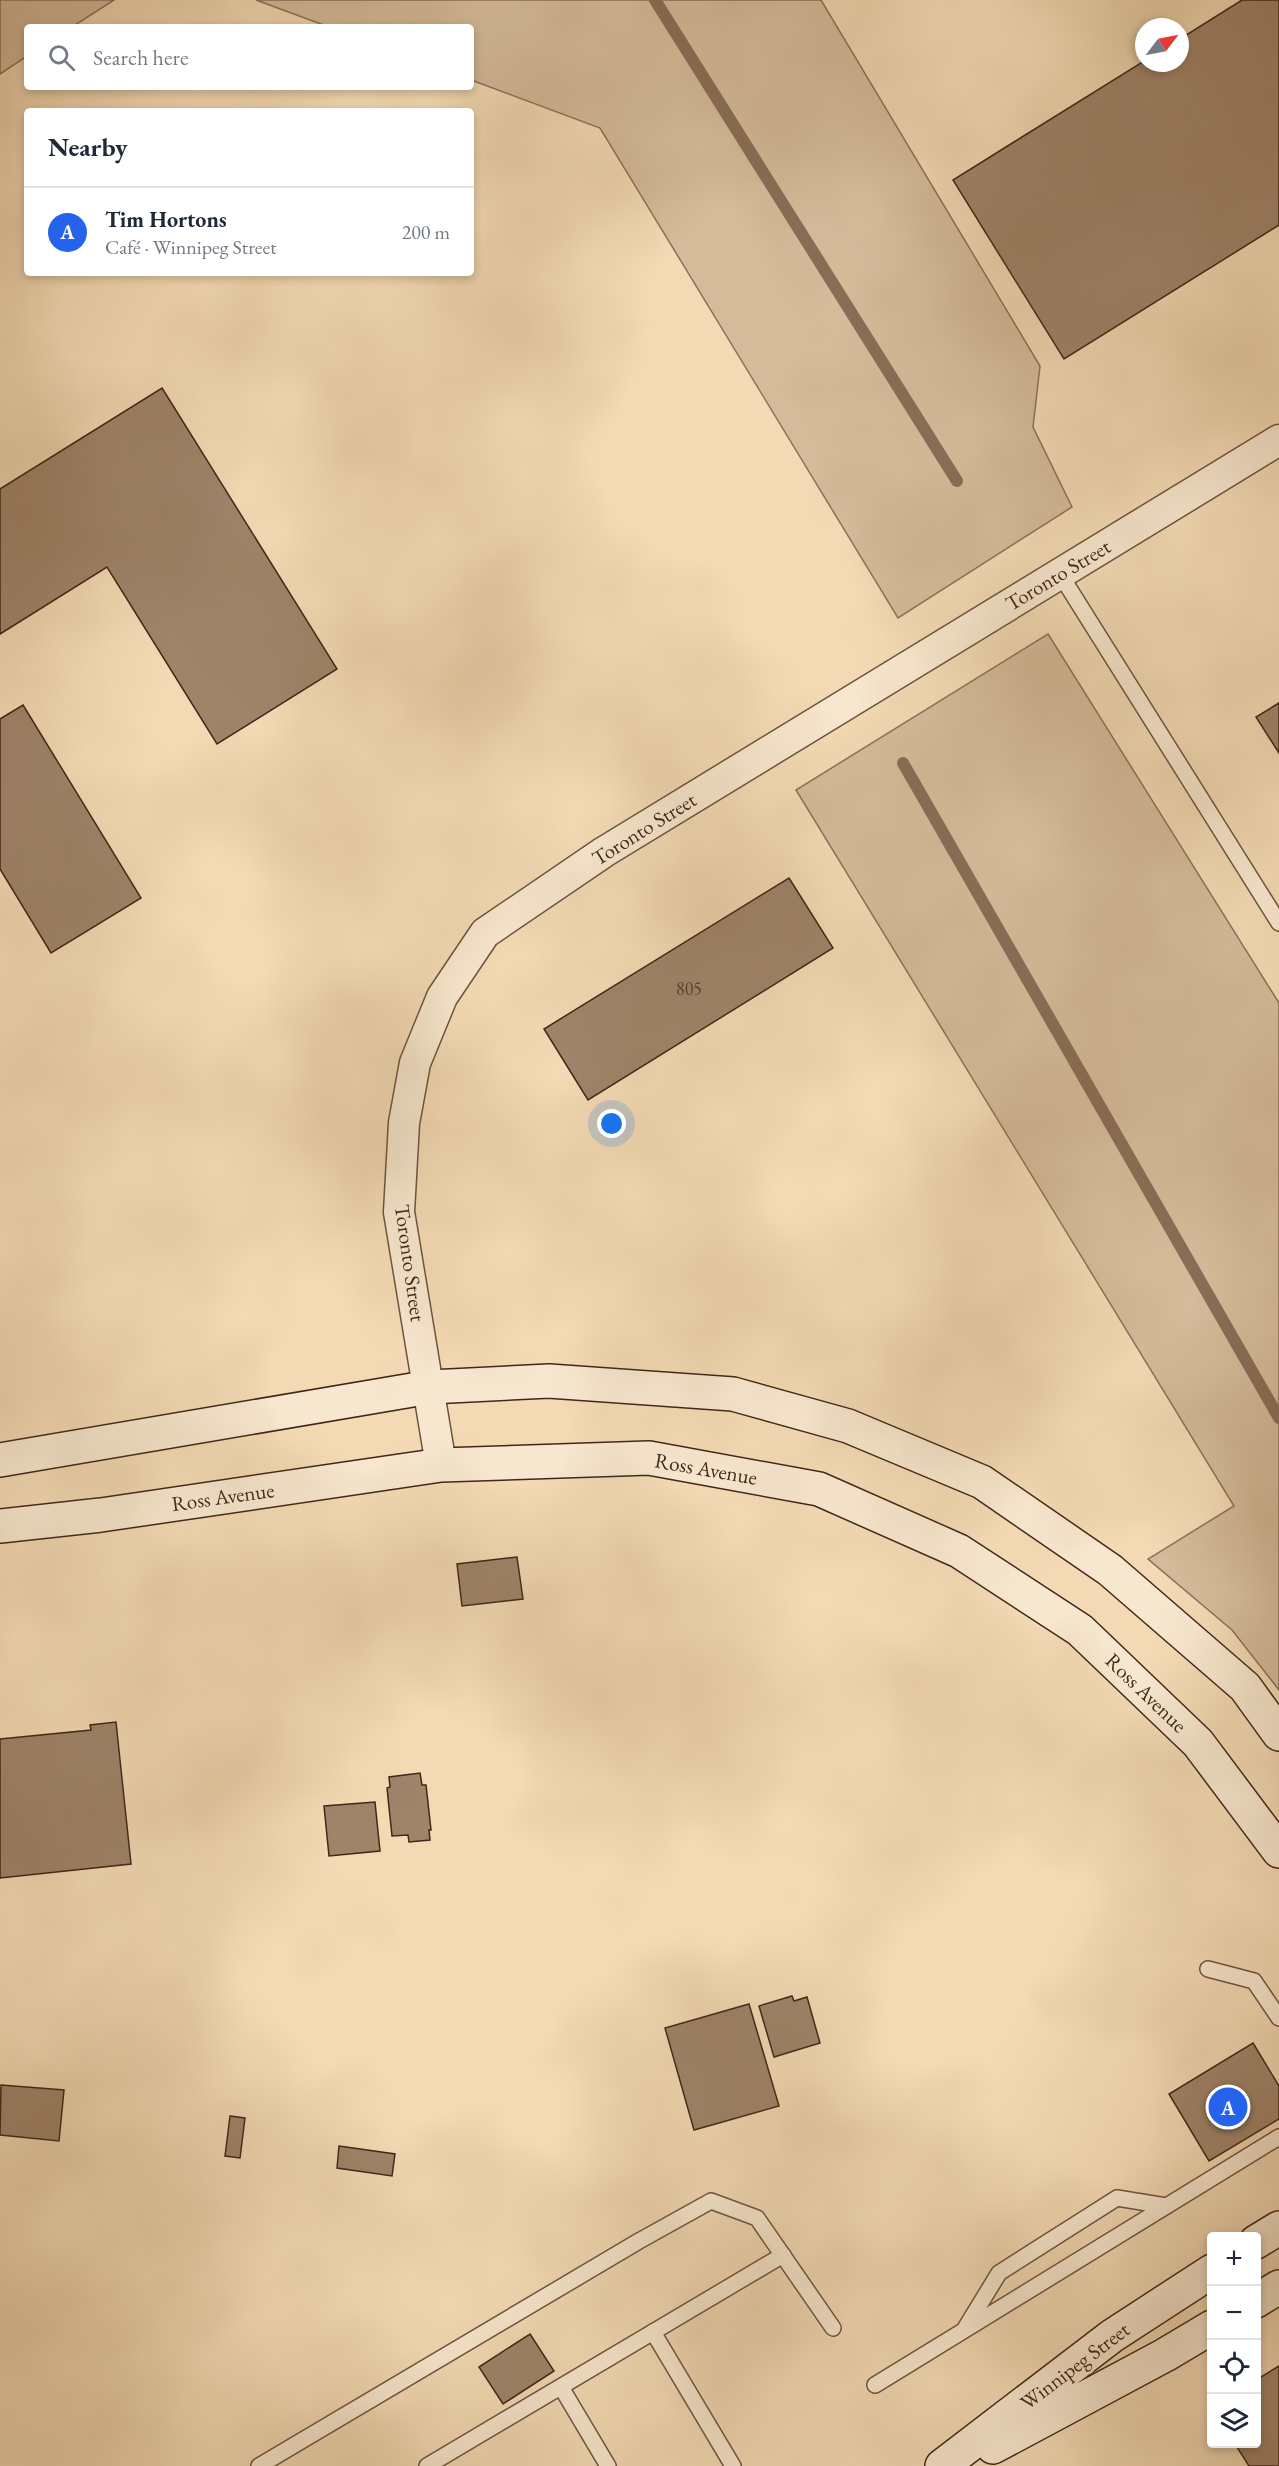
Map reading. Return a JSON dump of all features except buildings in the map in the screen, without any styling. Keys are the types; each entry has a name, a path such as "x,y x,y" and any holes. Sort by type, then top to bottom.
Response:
{"main road":[{"path":"0,1460 430,1387 549,1381 733,1394 848,1426 982,1482 1110,1570 1245,1687 1279,1734"},
{"name":"Ross Avenue","path":"0,1526 101,1515 441,1465 649,1458 819,1489 959,1551 1080,1630 1198,1743 1279,1851"},
{"path":"1261,2239 1279,2228"},
{"name":"Winnipeg Street","path":"942,2466 1112,2336 1207,2274"},
{"path":"1261,2298 1279,2287"},
{"name":"Winnipeg Street","path":"957,2466 1165,2355 1207,2330"}],"street":[{"name":"Toronto Street","path":"441,1465 430,1387 399,1212 404,1123 415,1063 440,1004 485,933 604,852 1279,440"}],"lane":[{"path":"1060,574 1279,923"},
{"path":"1208,1969 1254,1981 1279,2018"},
{"path":"875,2385 1279,2137"},
{"path":"965,2330 999,2273 1117,2198 1166,2206"},
{"path":"259,2466 628,2247 711,2201 757,2218 833,2328"},
{"path":"427,2466 783,2255"},
{"path":"653,2332 733,2466"},
{"path":"561,2387 608,2466"}],"shaded area":[{"path":"0,0 114,0 77,24 24,24 24,58 0,74"},
{"path":"256,0 821,0 1040,366 1033,427 1072,507 898,618 600,128 474,81 474,24 321,24"},
{"path":"1048,634 1279,1003 1279,1690 1232,1630 1148,1559 1234,1506 796,790"}],"waterway":[{"path":"655,0 957,481"},
{"path":"903,763 1279,1418"}],"place":[{"name":"Tim Hortons","path":"1228,2107"}]}
